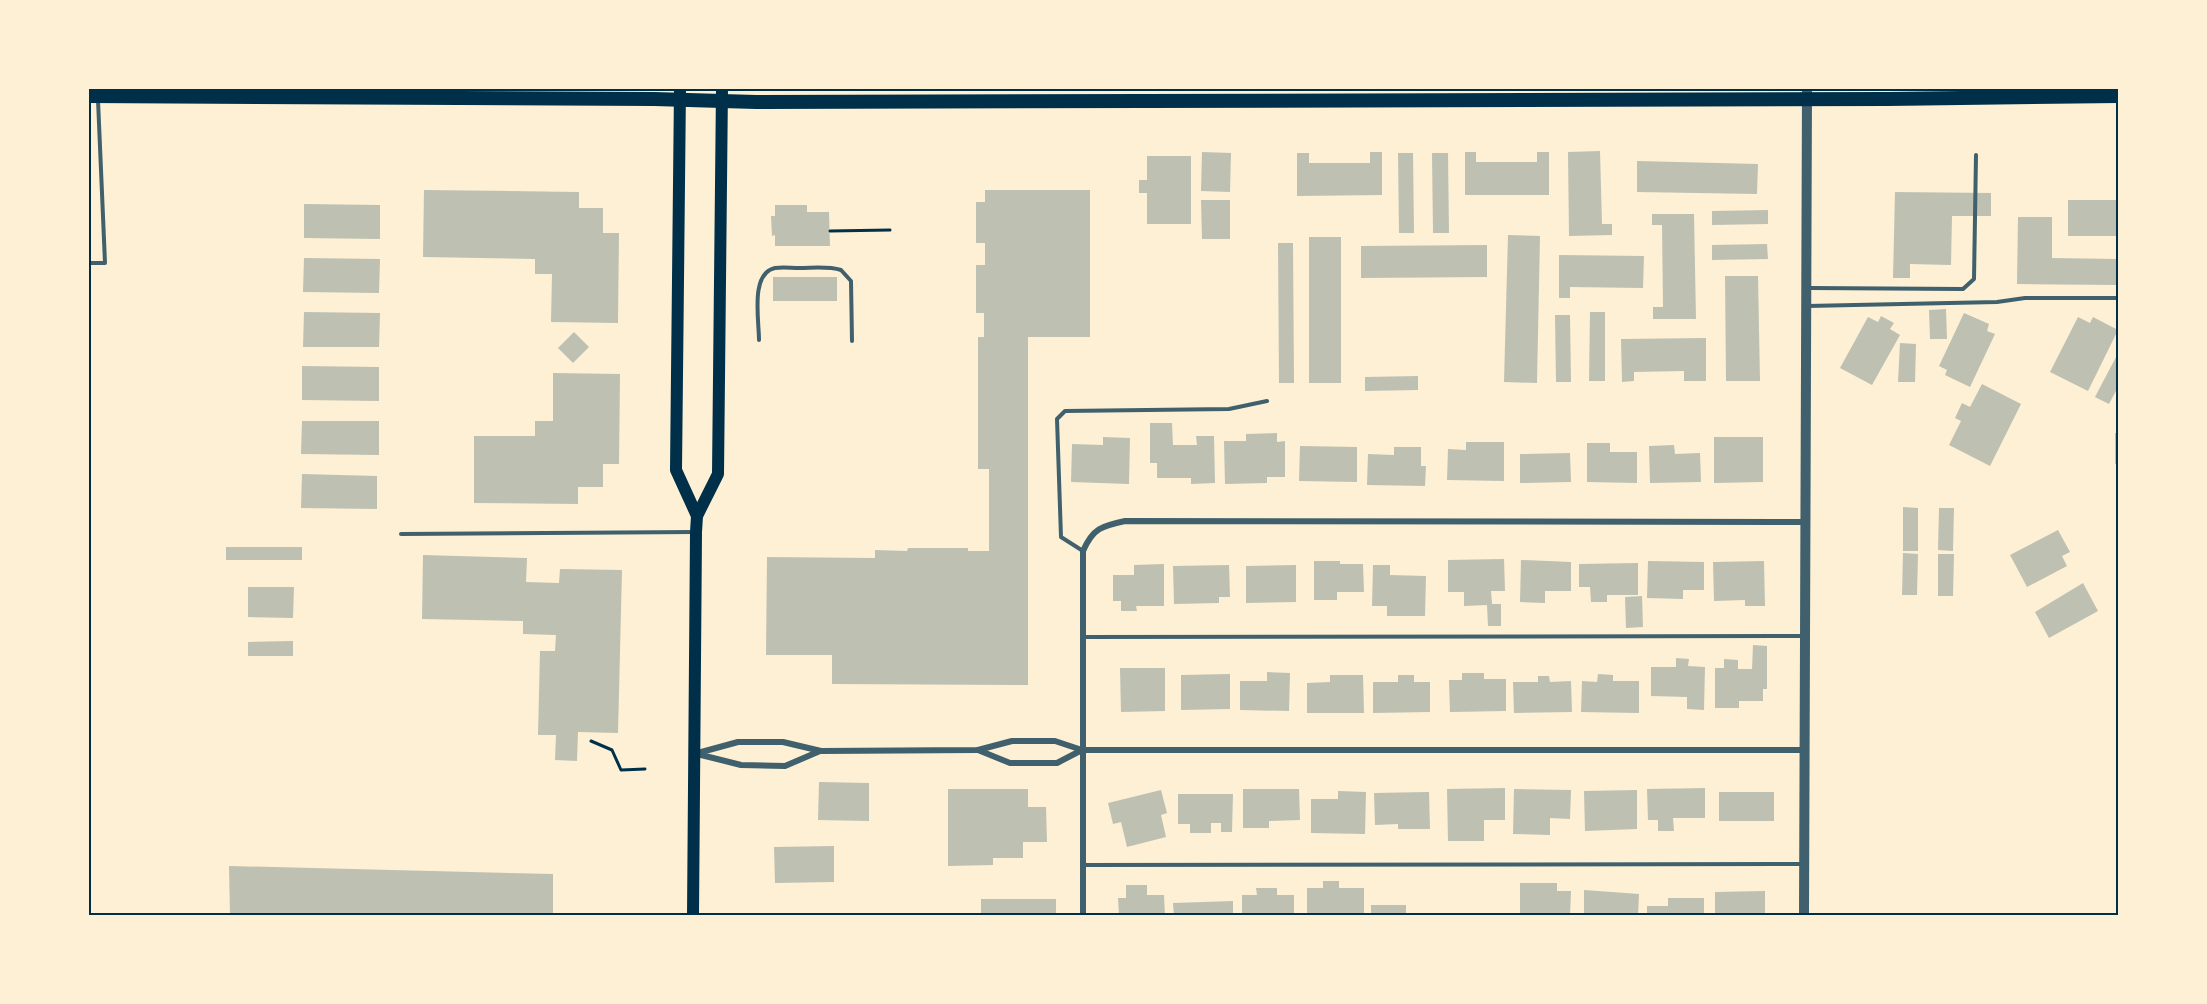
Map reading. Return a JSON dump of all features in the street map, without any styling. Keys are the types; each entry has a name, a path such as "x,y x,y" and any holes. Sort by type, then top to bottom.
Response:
{"main road":[{"path":"679,94 676,470 697,516"},
{"path":"93,96 1807,94 2118,96"},
{"path":"693,915 696,532 697,516 718,474 721,95"}],"street":[{"path":"1804,915 1807,94"},
{"path":"1083,915 1083,551 1095,531 1107,525 1125,521 1806,522"},
{"path":"694,754 738,742 783,742 821,751 978,750 1012,741 1055,741 1082,750 1806,750"},
{"path":"978,750 1010,763 1057,763 1082,750"},
{"path":"694,754 741,765 785,766 821,751"}],"lane":[{"path":"88,263 105,263 93,96"},
{"path":"1806,288 1963,289 1974,279 1976,155"},
{"path":"759,340 758,289 765,273 775,268 823,268 841,270 851,281 852,340"},
{"path":"1807,306 1997,302 2025,297 2118,298"},
{"path":"1083,551 1060,537 1057,419 1065,411 1229,409 1267,401"},
{"path":"402,534 696,532"},
{"path":"1083,638 1806,636"},
{"path":"1083,865 1805,864"}],"path":[{"path":"830,231 890,230"},
{"path":"591,741 612,750 621,770 645,769"}],"building":[{"path":"1600,151 1602,224 1612,224 1612,235 1569,236 1568,152"},
{"path":"1202,152 1231,153 1230,192 1201,191"},
{"path":"1370,152 1382,152 1382,195 1297,196 1297,153 1309,153 1309,163 1370,163"},
{"path":"1465,152 1476,152 1476,162 1537,162 1537,152 1549,152 1549,195 1465,195"},
{"path":"1398,153 1413,153 1414,233 1399,233"},
{"path":"1432,153 1448,153 1449,233 1433,233"},
{"path":"1147,156 1191,156 1191,224 1147,224 1147,193 1139,193 1139,180 1147,180"},
{"path":"1637,161 1758,164 1757,194 1637,192"},
{"path":"424,190 579,192 579,208 603,208 603,233 619,233 618,323 551,322 552,274 535,274 535,259 423,257"},
{"path":"985,190 1090,190 1090,337 1028,337 1028,685 832,684 832,655 766,655 767,557 875,558 875,550 907,551 908,548 968,548 968,551 989,551 989,469 978,469 978,337 984,337 984,313 976,313 976,265 985,265 985,243 976,243 976,202 985,202"},
{"path":"1895,192 1991,193 1991,216 1952,216 1951,265 1910,264 1910,278 1893,278"},
{"path":"1201,200 1230,200 1230,239 1202,239"},
{"path":"2068,200 2118,200 2118,236 2068,236"},
{"path":"304,204 380,205 380,239 304,238"},
{"path":"775,205 807,205 807,212 829,212 830,246 775,246 771,216 775,216"},
{"path":"1768,210 1768,224 1712,225 1712,211"},
{"path":"1652,214 1694,214 1696,319 1653,319 1653,307 1663,307 1662,225 1652,225"},
{"path":"2018,217 2052,217 2052,258 2118,259 2118,285 2017,284"},
{"path":"1508,235 1540,236 1537,383 1504,382"},
{"path":"1309,237 1341,237 1341,383 1309,383"},
{"path":"1278,243 1293,243 1294,383 1279,383"},
{"path":"1767,244 1768,259 1712,260 1712,245"},
{"path":"1487,245 1487,277 1361,278 1361,246"},
{"path":"1559,255 1644,256 1643,288 1570,287 1570,298 1559,298"},
{"path":"304,258 380,259 379,293 303,292"},
{"path":"1725,276 1758,276 1760,381 1726,381"},
{"path":"773,277 837,277 837,301 773,301"},
{"path":"1946,309 1947,339 1930,339 1929,310"},
{"path":"304,312 380,313 379,347 303,347"},
{"path":"1590,312 1605,312 1605,381 1589,381"},
{"path":"1964,313 1989,324 1987,331 1995,334 1970,387 1945,375 1947,370 1939,366"},
{"path":"1555,315 1570,315 1571,382 1556,382"},
{"path":"1881,316 1894,323 1890,329 1900,335 1872,385 1840,368 1868,317 1878,322"},
{"path":"2078,317 2090,323 2093,317 2118,330 2088,391 2050,372"},
{"path":"574,332 589,347 573,363 558,348"},
{"path":"1706,338 1706,381 1684,381 1684,371 1634,372 1634,381 1622,382 1621,339"},
{"path":"1900,343 1916,344 1915,382 1898,382"},
{"path":"2116,357 2118,359 2118,387 2109,404 2095,397"},
{"path":"302,366 379,367 379,401 302,400"},
{"path":"553,373 620,374 619,464 603,464 603,487 578,487 578,504 474,503 474,436 535,436 535,421 553,421"},
{"path":"1418,376 1418,390 1365,391 1365,377"},
{"path":"1982,384 2021,404 1990,466 1949,445 1961,421 1955,418 1962,403 1970,407"},
{"path":"302,421 379,421 379,455 301,454"},
{"path":"1150,423 1172,423 1173,445 1197,445 1196,436 1214,436 1215,483 1191,484 1191,478 1157,478 1157,463 1150,463"},
{"path":"1277,433 1277,442 1285,441 1285,477 1267,477 1267,483 1225,484 1224,441 1246,441 1246,434"},
{"path":"2115,433 2118,433 2118,464 2115,464"},
{"path":"1103,437 1130,438 1129,484 1071,482 1072,444 1103,445"},
{"path":"1714,437 1763,437 1763,482 1714,483"},
{"path":"1466,442 1504,442 1504,481 1447,480 1448,449 1466,450"},
{"path":"1587,443 1610,443 1610,452 1637,452 1637,483 1587,482"},
{"path":"1674,445 1675,454 1700,453 1701,482 1650,483 1649,446"},
{"path":"1300,446 1357,447 1357,482 1299,481"},
{"path":"1394,447 1421,447 1421,466 1426,466 1425,486 1367,485 1368,454 1394,455"},
{"path":"1570,453 1571,482 1520,483 1520,454"},
{"path":"302,474 377,476 377,509 301,508"},
{"path":"1903,507 1918,508 1918,551 1903,551"},
{"path":"1939,508 1954,508 1953,551 1938,550"},
{"path":"2058,530 2070,552 2062,556 2067,566 2027,587 2010,555"},
{"path":"226,547 302,547 302,560 226,560"},
{"path":"1903,553 1918,554 1917,595 1902,595"},
{"path":"1938,554 1954,554 1953,596 1938,596"},
{"path":"423,555 527,558 526,582 559,583 560,569 622,570 618,733 578,732 577,761 555,760 556,735 538,735 540,651 555,651 556,635 523,634 523,621 422,619"},
{"path":"1504,559 1505,591 1491,591 1492,604 1501,604 1501,626 1488,626 1487,605 1464,606 1464,592 1448,592 1448,560"},
{"path":"1521,560 1571,562 1571,591 1545,591 1545,603 1520,602"},
{"path":"1314,561 1363,564 1364,592 1337,592 1337,600 1314,600"},
{"path":"1648,561 1704,562 1704,590 1683,590 1683,599 1647,598"},
{"path":"1764,561 1765,606 1745,606 1745,600 1714,601 1713,562"},
{"path":"1638,563 1638,595 1607,595 1607,602 1591,602 1590,587 1579,587 1579,564"},
{"path":"1164,564 1164,606 1136,606 1137,611 1121,611 1121,601 1113,601 1113,575 1134,575 1134,565"},
{"path":"1229,565 1230,597 1219,597 1219,603 1174,604 1173,566"},
{"path":"1296,565 1296,602 1246,603 1246,566"},
{"path":"1373,565 1390,565 1390,575 1426,576 1425,616 1387,616 1387,606 1372,606"},
{"path":"2083,583 2098,611 2049,638 2035,612"},
{"path":"248,587 294,587 293,618 248,617"},
{"path":"1642,596 1643,627 1626,628 1625,597"},
{"path":"293,641 293,656 248,656 248,642"},
{"path":"1753,645 1767,646 1767,689 1763,689 1763,701 1739,701 1739,708 1715,708 1715,668 1724,668 1724,659 1738,660 1738,669 1752,669"},
{"path":"1676,658 1689,659 1688,666 1705,667 1704,710 1687,709 1687,697 1651,696 1651,667 1676,667"},
{"path":"1120,668 1165,668 1165,711 1121,712"},
{"path":"1267,672 1290,673 1289,711 1240,710 1240,681 1267,681"},
{"path":"1462,673 1484,673 1484,679 1506,679 1506,711 1450,712 1449,680 1462,680"},
{"path":"1230,674 1230,709 1181,710 1181,675"},
{"path":"1598,674 1613,675 1613,681 1639,681 1639,713 1581,712 1582,681 1597,682"},
{"path":"1330,675 1363,675 1364,713 1307,713 1307,683 1330,682"},
{"path":"1398,675 1414,675 1414,682 1430,682 1430,712 1373,713 1373,682 1398,682"},
{"path":"1538,676 1549,676 1550,682 1571,681 1572,712 1514,713 1513,682 1538,682"},
{"path":"819,782 869,783 869,821 818,820"},
{"path":"1505,788 1505,820 1484,820 1484,841 1448,841 1447,789"},
{"path":"1705,788 1705,818 1673,818 1674,831 1658,831 1658,820 1648,820 1647,789"},
{"path":"948,789 1028,789 1028,807 1046,807 1047,842 1023,842 1023,858 993,858 993,865 948,866"},
{"path":"1243,789 1299,789 1300,820 1269,821 1269,828 1243,828"},
{"path":"1514,789 1571,790 1570,819 1550,818 1550,835 1513,834"},
{"path":"1161,790 1167,813 1161,815 1166,837 1127,847 1121,822 1113,824 1108,803"},
{"path":"1637,790 1637,829 1585,831 1584,791"},
{"path":"1338,791 1366,792 1365,834 1311,833 1311,799 1338,799"},
{"path":"1429,792 1430,829 1398,829 1398,824 1375,825 1374,793"},
{"path":"1719,792 1774,792 1774,821 1719,821"},
{"path":"1178,794 1233,794 1232,832 1221,832 1221,823 1211,823 1211,833 1190,833 1190,824 1178,824"},
{"path":"834,846 834,882 775,883 774,847"},
{"path":"229,866 553,874 553,916 230,916"},
{"path":"1323,881 1339,881 1339,888 1364,888 1364,916 1307,916 1307,888 1323,888"},
{"path":"1520,883 1557,883 1557,891 1571,891 1570,916 1520,916"},
{"path":"1126,885 1147,885 1147,895 1164,895 1165,916 1119,916 1118,898 1126,898"},
{"path":"1256,888 1277,888 1277,895 1294,895 1294,916 1242,916 1242,895 1257,895"},
{"path":"1584,890 1639,894 1638,916 1584,916"},
{"path":"1765,891 1765,916 1715,916 1715,892"},
{"path":"1668,898 1704,898 1704,916 1647,916 1647,906 1668,906"},
{"path":"981,899 1056,899 1056,914 981,913"},
{"path":"1233,901 1233,916 1174,916 1173,903"},
{"path":"1371,905 1406,905 1406,916 1371,916"}]}
